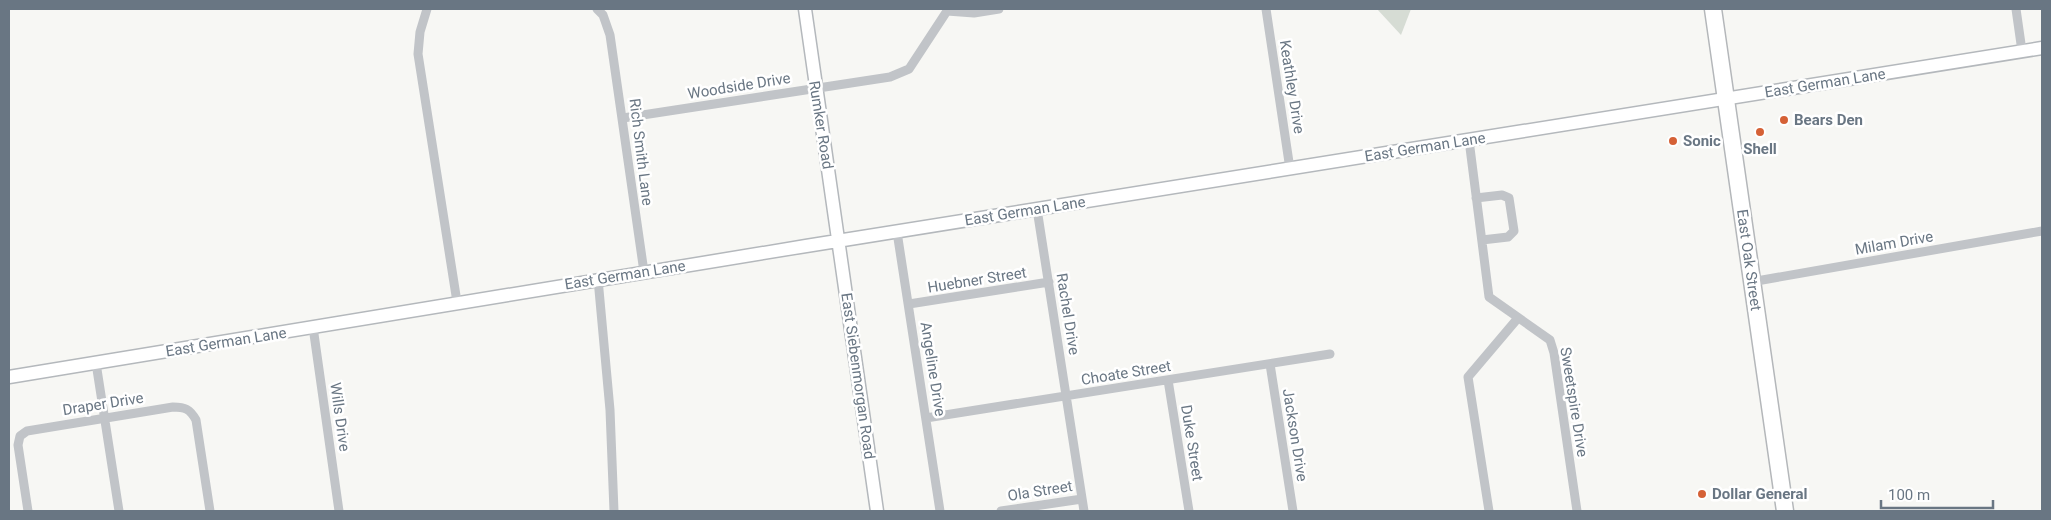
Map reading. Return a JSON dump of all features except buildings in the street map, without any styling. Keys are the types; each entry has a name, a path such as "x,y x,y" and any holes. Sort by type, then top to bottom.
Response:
{"highway":[{"name":"East Oak Street","path":"1713,9 1785,511"}],"street":[{"path":"427,9 420,32 418,54 457,302"},
{"name":"Rich Smith Lane","path":"597,9 603,15 610,35 644,272"},
{"name":"Rumker Road","path":"805,9 839,240"},
{"path":"946,10 974,13 999,9"},
{"name":"Keathley Drive","path":"1266,9 1290,169"},
{"path":"2016,9 2022,51"},
{"name":"Woodside Drive","path":"623,118 890,77 909,68 946,10"},
{"name":"East German Lane","path":"9,377 598,279 2042,48"},
{"path":"1469,140 1476,198 1482,240 1512,235 1514,231 1510,198 1502,194 1476,198"},
{"name":"Rachel Drive","path":"1037,209 1084,511"},
{"name":"Milam Drive","path":"1751,282 2042,231"},
{"name":"Angeline Drive","path":"897,232 940,511"},
{"name":"East Siebenmorgan Road","path":"839,240 877,511"},
{"name":"Sweetspire Drive","path":"1482,240 1489,297 1550,340 1554,352 1577,511"},
{"path":"598,279 610,410 614,511"},
{"name":"Huebner Street","path":"909,304 1049,282"},
{"path":"1489,511 1468,377 1518,318"},
{"name":"Wills Drive","path":"313,327 339,511"},
{"name":"Choate Street","path":"926,418 1330,354"},
{"path":"96,363 118,511"},
{"name":"Jackson Drive","path":"1270,364 1293,511"},
{"name":"Duke Street","path":"1168,380 1189,511"},
{"name":"Draper Drive","path":"28,511 18,444 20,436 27,431 182,407 191,411 196,420 210,511"},
{"name":"Ola Street","path":"1001,511 1082,499"}],"shaded area":[{"path":"1377,9 1411,9 1401,35"}],"place":[{"name":"Bears Den","path":"1784,120"},
{"name":"Shell","path":"1760,132"},
{"name":"Sonic","path":"1673,141"},
{"name":"Dollar General","path":"1702,494"}]}
